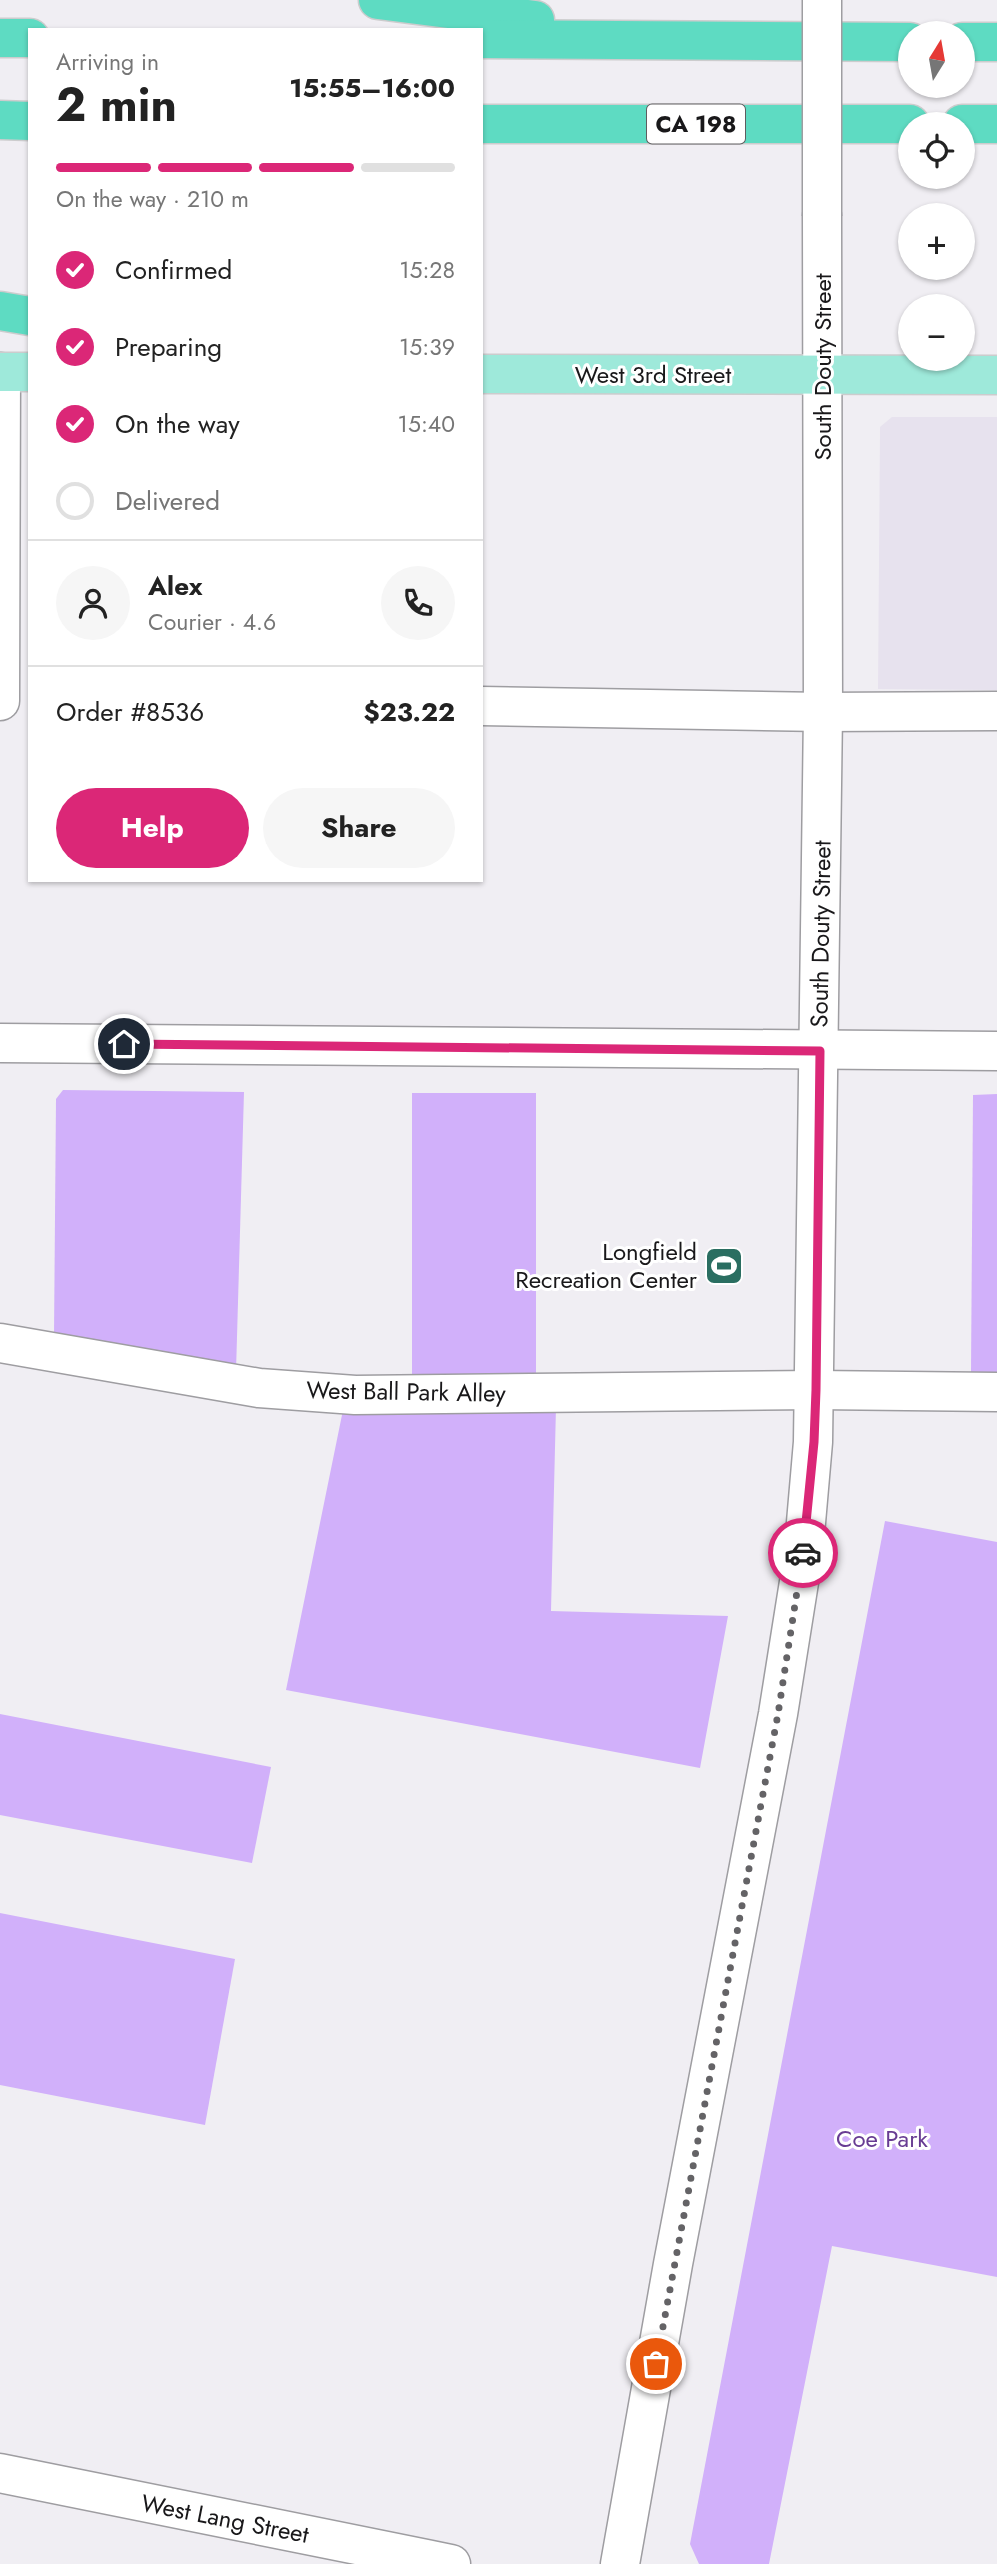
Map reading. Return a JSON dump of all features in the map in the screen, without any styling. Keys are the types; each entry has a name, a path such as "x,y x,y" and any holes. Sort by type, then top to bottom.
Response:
{"highway":[{"path":"378,0 449,7 670,40"},
{"path":"0,38 28,38"},
{"path":"483,39 898,42"},
{"path":"975,42 997,42"},
{"path":"0,120 28,121"},
{"name":"CA 198","path":"483,124 898,124"},
{"path":"975,124 997,124"},
{"path":"0,311 28,316"}],"main road":[{"name":"West 3rd Street","path":"483,374 997,375"}],"street":[{"name":"South Douty Street","path":"620,2564 673,2264 778,1714 803,1557 814,1442 824,712 822,0"},
{"path":"10,372 0,700 28,700"},
{"path":"483,706 824,712 997,711"},
{"path":"0,1043 997,1051"},
{"name":"West Ball Park Alley","path":"0,1343 259,1388 355,1395 816,1390 997,1392"},
{"name":"West Lang Street","path":"0,2473 451,2564"}],"shaded area":[{"path":"892,417 997,417 997,690 878,689 880,427"}],"green space":[{"path":"63,1090 244,1092 236,1372 54,1336 56,1099"},
{"path":"412,1093 536,1093 536,1375 412,1375"},
{"path":"997,1094 997,1374 971,1373 973,1095"},
{"path":"556,1407 551,1611 728,1616 700,1768 286,1690 343,1410"},
{"name":"Coe Park","path":"885,1521 997,1542 997,2277 832,2246 769,2564 699,2564 690,2544"},
{"path":"0,1714 271,1767 252,1863 0,1815"},
{"path":"0,1913 235,1959 205,2125 0,2085"}],"way so far":[{"path":"656,2364 778,1714 803,1553"}],"place":[{"name":"Longfield Recreation Center","path":"724,1266"}],"route":[{"path":"124,1044 820,1051 816,1390 814,1442 803,1553"}]}
